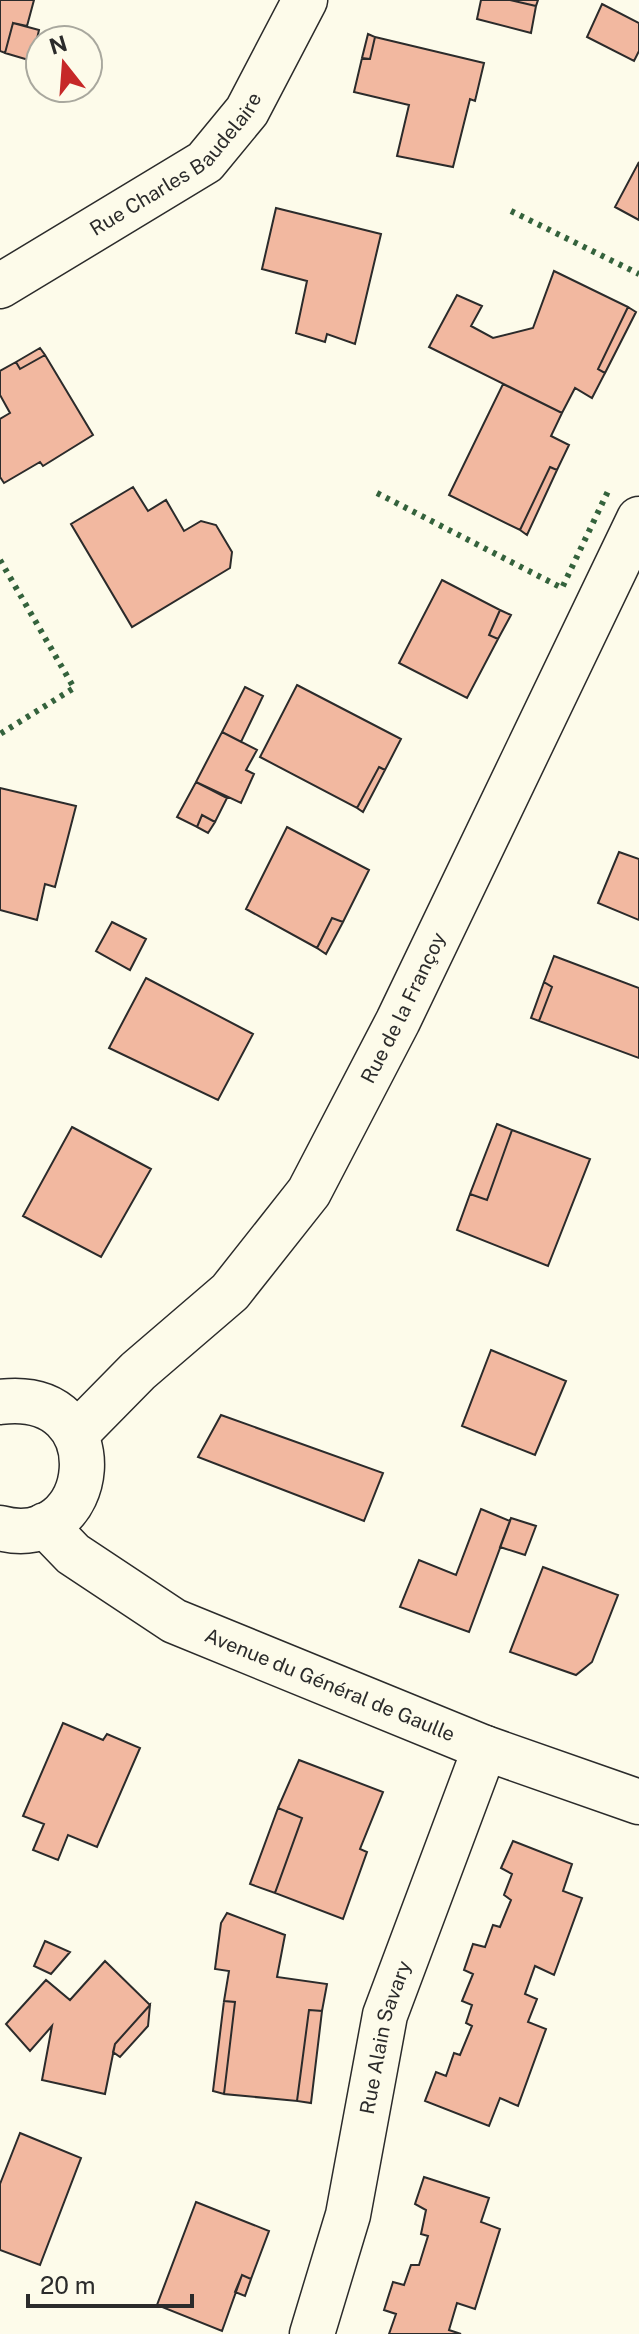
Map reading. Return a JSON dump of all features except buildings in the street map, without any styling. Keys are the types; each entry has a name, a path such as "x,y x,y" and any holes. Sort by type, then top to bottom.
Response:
{"street":[{"name":"Rue Charles Baudelaire","path":"0,286 205,162 247,111 305,0"},
{"name":"Rue de la Françoy","path":"76,1434 138,1371 230,1292 309,1192 398,1021 639,519"},
{"path":"0,1402 16,1400 38,1403 57,1413 76,1434 82,1451 81,1480 70,1506 59,1517 45,1525 17,1531 0,1528"},
{"name":"Avenue du Général de Gaulle","path":"45,1525 73,1554 174,1621 485,1748 639,1802"},
{"name":"Rue Alain Savary","path":"312,2334 348,2215 385,2015 485,1748"}],"hedge":[{"path":"511,211 639,274"},
{"path":"377,493 562,588 610,487"},
{"path":"0,560 74,688 0,734"}]}
